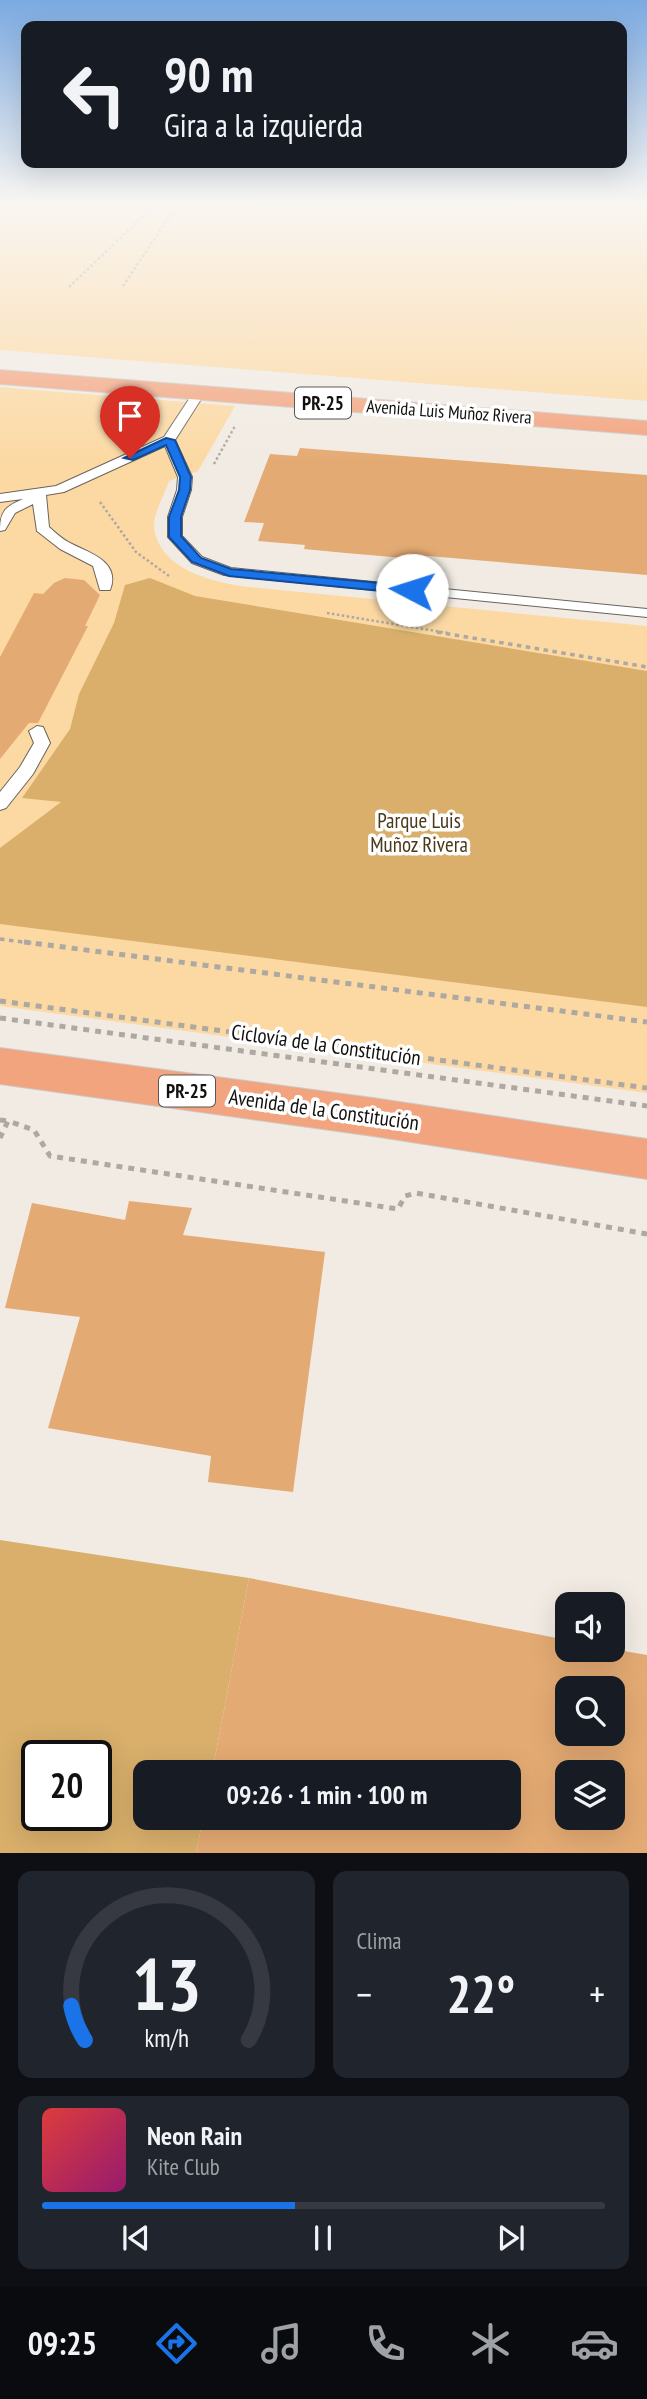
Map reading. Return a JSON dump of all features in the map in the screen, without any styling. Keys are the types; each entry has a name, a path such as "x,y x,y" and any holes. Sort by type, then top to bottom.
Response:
{"main road":[{"name":"Avenida Luis Muñoz Rivera","path":"0,377 647,428"},
{"name":"Avenida de la Constitución","path":"0,1066 373,1116 647,1159"}],"lane":[{"path":"0,498 59,489 169,440 199,393"},
{"path":"169,440 185,477 184,490 175,517 175,537 197,560 229,572 647,613"},
{"path":"0,527 10,510 29,502 38,494"},
{"path":"38,494 42,528 65,545 91,555 104,569 105,587"},
{"path":"0,804 27,771 42,743 37,731"}],"path":[{"path":"213,472 236,424"},
{"path":"0,939 647,1022"},
{"path":"0,1001 647,1088"},
{"name":"Ciclovía de la Constitución","path":"0,1018 647,1106"},
{"path":"0,1120 34,1130 50,1156 398,1209 405,1196 416,1193 647,1234"},
{"path":"0,1138 8,1121"}],"green space":[{"path":"0,288 647,288 647,401 0,350"},
{"name":"Parque Luis Muñoz Rivera","path":"0,387 235,406 198,471 169,481 154,522 158,542 166,554 177,564 204,577 248,587 647,626 647,1093 0,1006"},
{"name":"Parque Luis Muñoz Rivera","path":"150,578 195,596 647,671 647,1007 0,924 0,848 61,802 22,798 70,729 79,694 114,623 125,585"},
{"path":"0,1540 249,1578 214,1760 133,1760 133,1830 201,1830 196,1853 0,1853"}],"building":[{"path":"300,448 647,475 647,575 417,555 415,559 346,553 304,549 305,545 258,541 264,523 244,522 270,454 297,456"},
{"path":"65,578 84,580 100,595 85,626 88,626 38,723 29,723 0,759 0,657 34,593 43,594 54,583"},
{"path":"129,1201 192,1208 183,1235 325,1252 293,1492 208,1482 211,1456 48,1428 80,1317 5,1308 32,1203 125,1220"},
{"path":"249,1578 555,1638 555,1662 625,1662 625,1651 647,1655 647,1853 196,1853 201,1830 521,1830 521,1760 214,1760"}],"route":[{"path":"130,458 169,440 185,477 184,490 175,517 175,537 197,560 229,572 412,590"}]}
